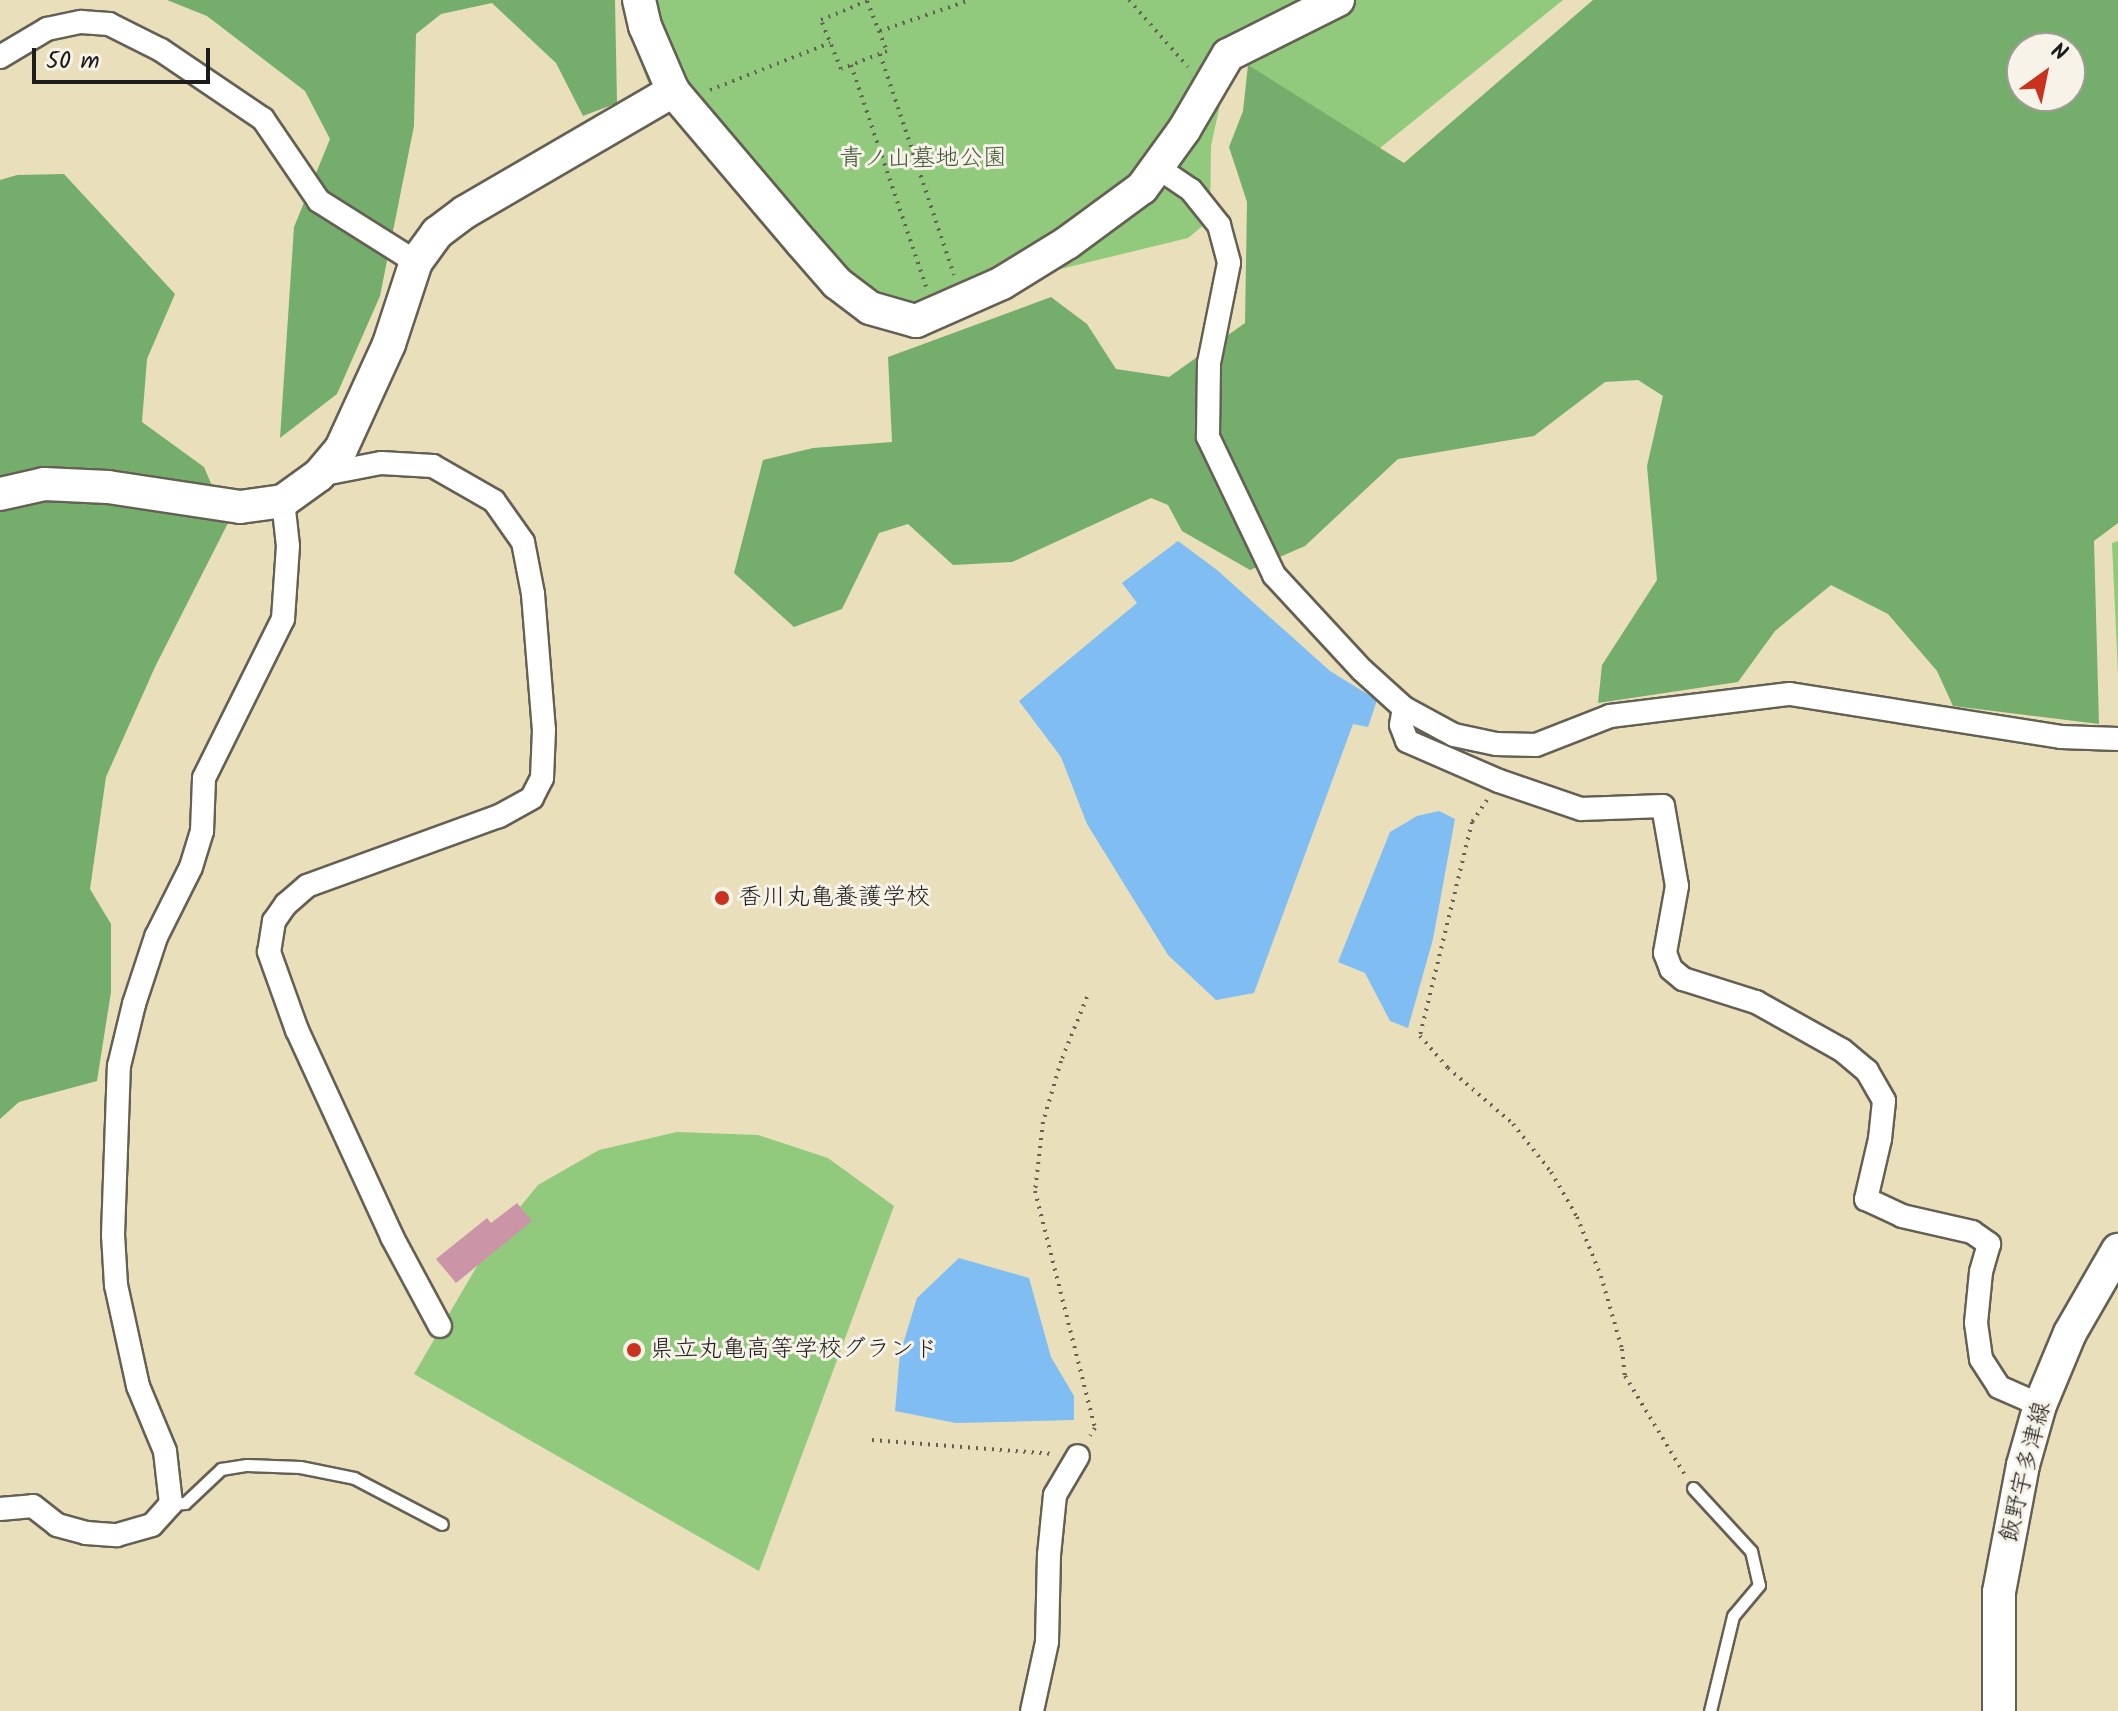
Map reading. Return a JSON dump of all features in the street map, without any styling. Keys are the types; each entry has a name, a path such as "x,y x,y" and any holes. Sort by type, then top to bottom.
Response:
{"street":[{"path":"639,0 645,26 677,96 837,283 870,308 916,321 949,309 1067,243 1142,188 1228,55 1338,0"},
{"path":"0,57 47,29 81,22 109,24 161,50 263,119 319,201 416,262"},
{"path":"0,494 44,484 108,487 240,507 283,501 319,475 341,449 389,344 416,262 437,233 465,212 677,96"},
{"path":"1157,167 1191,190 1219,225 1229,263 1209,363 1208,437 1274,575 1362,670 1404,708 1454,735 1496,744 1536,745 1610,716 1790,694 2061,737 2118,739"},
{"path":"319,475 381,463 433,466 494,501 523,542 533,594 544,730 542,778 532,798 499,816 307,886 286,904 274,921 269,952 297,1030 392,1237 440,1326"},
{"path":"0,1509 33,1506 57,1525 86,1533 117,1535 152,1525 171,1504 165,1451 138,1386 116,1285 113,1235 119,1066 134,1004 156,937 191,867 202,831 204,778 283,619 288,546 283,501"},
{"path":"1404,708 1401,725 1407,741 1499,781 1581,809 1663,806 1677,886 1665,953 1671,969 1683,979 1756,1002 1842,1050 1867,1071 1884,1101 1880,1139 1866,1199 1902,1216 1972,1232 1989,1244 1981,1272 1976,1323 1981,1359 1999,1387 2040,1405"},
{"name":"飯野宇多津線","path":"1999,1711 1999,1592 2023,1465 2040,1405 2070,1333 2118,1250"},
{"path":"1032,1711 1047,1642 1049,1555 1055,1495 1078,1456"}],"lane":[{"path":"171,1504 185,1503 221,1469 247,1465 300,1467 354,1478 442,1524"},
{"path":"1693,1488 1751,1551 1759,1585 1733,1616 1710,1711"}],"path":[{"path":"841,0 844,10"},
{"path":"880,31 970,0"},
{"path":"1129,0 1208,89"},
{"path":"867,1 880,31 887,51 841,69 821,20 867,1"},
{"path":"677,96 830,43"},
{"path":"880,54 949,309"},
{"path":"851,65 949,309"},
{"path":"1499,781 1472,822 1420,1036 1448,1068 1513,1124 1551,1172 1577,1217 1601,1276 1622,1349 1625,1376 1693,1488"},
{"path":"872,1440 1078,1456 1095,1428 1035,1191 1043,1122 1061,1061 1087,997"}],"green space":[{"path":"167,0 615,0 617,103 583,116 556,63 492,3 441,14 416,34 414,126 380,296 337,394 280,438 294,227 330,139 305,91 207,16"},
{"name":"青ノ山墓地公園","path":"625,0 1563,0 1375,152 1248,65 1234,70 1224,86 1211,146 1210,220 1188,238 1040,274 974,314 937,328 900,329 752,204 690,138 647,80 628,27"},
{"path":"1593,0 2118,0 2118,523 2094,541 2099,724 1953,706 1937,671 1888,614 1831,585 1775,631 1738,682 1598,703 1602,665 1657,580 1647,466 1663,396 1638,380 1605,382 1534,436 1398,459 1305,546 1250,570 1182,531 1168,505 1151,498 1012,562 953,565 908,524 879,533 842,609 794,627 734,573 763,460 813,448 892,442 888,357 1051,297 1087,324 1116,369 1169,377 1245,323 1247,202 1229,147 1243,111 1248,65 1404,163"},
{"path":"64,174 175,294 147,359 142,422 204,467 228,523 155,667 106,777 90,889 111,924 111,992 97,1081 19,1102 0,1119 0,180 17,175"},
{"path":"2118,541 2118,675 2112,543"},
{"name":"県立丸亀高等学校グランド","path":"677,1132 758,1135 828,1158 894,1206 759,1571 414,1374 491,1242 538,1185 599,1150"}],"water":[{"path":"1178,541 1217,570 1330,671 1377,700 1368,727 1353,724 1254,993 1216,1000 1168,955 1087,824 1061,757 1019,701 1137,603 1122,583"},
{"path":"1439,811 1455,819 1433,939 1408,1028 1390,1021 1365,973 1338,962 1390,832 1417,816"},
{"path":"959,1258 1029,1278 1051,1357 1074,1396 1074,1420 956,1423 895,1411 900,1354 917,1298"}],"building":[{"path":"517,1203 532,1221 456,1283 436,1259 487,1218 491,1223"}],"place":[{"name":"香川丸亀養護学校","path":"722,898"},
{"name":"県立丸亀高等学校グランド","path":"634,1350"}]}
